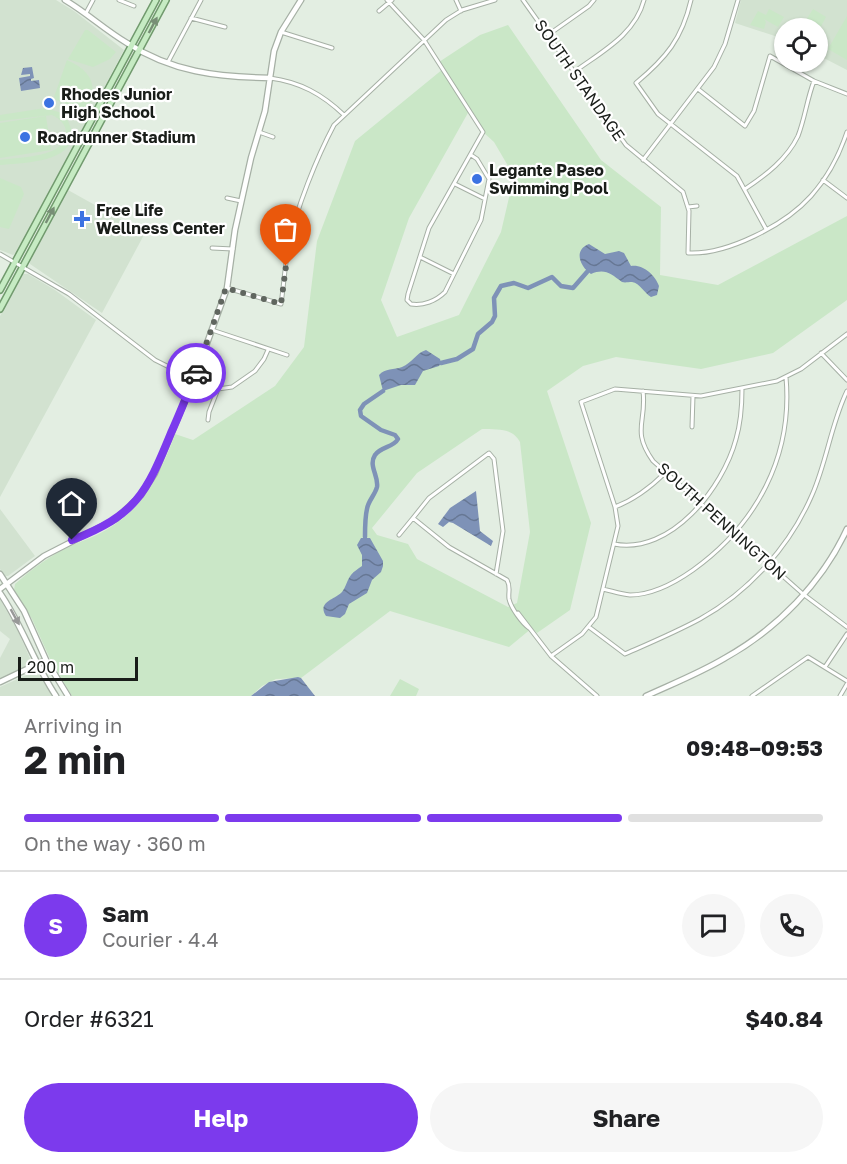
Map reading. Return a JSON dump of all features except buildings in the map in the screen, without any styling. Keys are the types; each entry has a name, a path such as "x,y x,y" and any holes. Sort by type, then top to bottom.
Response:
{"main road":[{"path":"0,290 156,0"},
{"path":"0,309 166,0"}],"street":[{"path":"66,0 132,46 168,63 211,75 286,81 318,93 344,115"},
{"path":"86,13 93,0"},
{"path":"119,0 134,6"},
{"path":"168,63 201,0"},
{"path":"56,696 0,591 44,556 116,519 135,502 154,473 194,379 226,288 241,201 265,111 274,51 281,32 301,0"},
{"path":"456,0 461,11"},
{"path":"226,288 281,304 294,223 334,125 446,20 461,11 495,0"},
{"name":"SOUTH STANDAGE","path":"523,0 613,129 626,145 683,192 688,207"},
{"path":"548,35 594,0"},
{"path":"573,72 627,32 636,19 644,0"},
{"path":"691,0 681,32 669,52 636,83 658,114 737,176 766,229"},
{"path":"643,160 714,68 725,44 738,0"},
{"path":"379,11 390,1 424,40 483,132 429,228 408,294 407,300 411,304 418,306 438,298 445,292 478,226 489,179 477,159 471,155"},
{"path":"191,18 225,27"},
{"path":"281,32 332,48"},
{"path":"698,89 746,126 754,111 770,57 794,68 814,81 847,94"},
{"path":"745,189 770,171 784,157 798,136 814,81"},
{"path":"259,132 273,137"},
{"path":"698,206 688,207 688,253 704,254 738,244 792,213 810,197 833,167 847,132"},
{"path":"823,180 847,198"},
{"path":"454,184 485,199"},
{"path":"227,198 241,201"},
{"path":"212,248 233,249"},
{"path":"0,254 57,286 155,360 219,389 232,387 255,371 264,360 268,350"},
{"path":"420,257 454,274"},
{"path":"212,330 287,355"},
{"path":"551,656 589,627 596,617 618,526 615,507 581,402 608,390 626,389 693,396 742,388 786,377 847,334"},
{"path":"821,353 847,380"},
{"path":"603,589 630,595 666,586 711,556 735,533 762,493 780,452 789,403 786,377"},
{"path":"614,544 632,546 648,543 666,534 685,519 715,486 734,447 742,413 742,388"},
{"path":"208,420 219,389"},
{"name":"SOUTH PENNINGTON","path":"643,391 641,436 645,449 653,461 803,594 847,627"},
{"path":"589,627 625,654 701,618 735,596 769,563 794,530 812,496 823,468 830,433 847,391"},
{"path":"692,427 693,396"},
{"path":"399,535 429,498 489,453 494,459 503,531 496,574"},
{"path":"615,507 636,497 666,472"},
{"path":"413,518 449,547 508,581 509,598 525,624 551,656 597,696"},
{"path":"646,696 737,651 772,625 803,594 833,555 847,529"},
{"path":"0,574 31,624 46,660 68,696"},
{"path":"825,667 847,634"},
{"path":"752,696 808,657 847,682 840,696"},
{"path":"0,682 46,660"}],"shaded area":[{"name":"Rhodes Junior High School","path":"0,0 56,0 74,11 124,50 17,252 13,255 0,250"},
{"path":"741,0 847,0 847,70 828,60 828,18 774,18 774,36 735,23"},
{"path":"68,190 145,233 102,313 30,264 30,260"},
{"path":"23,274 28,274 55,290 96,320 0,497 0,316"},
{"path":"0,509 35,556 8,576 5,576 0,569"},
{"path":"0,599 32,663 0,679 0,658 10,639 0,631"},
{"path":"33,672 38,673 52,696 0,696 0,687"}],"green space":[{"path":"769,9 784,17 774,18 774,25 764,19 766,22 764,29 750,25 758,11 766,15"},
{"path":"813,9 826,17 825,18 807,18"},
{"path":"847,16 847,60 828,49"},
{"path":"508,25 601,160 661,207 660,275 718,285 847,216 847,300 773,353 701,369 616,357 583,366 547,391 591,523 570,610 537,633 532,628 509,647 390,611 301,678 276,679 262,686 251,696 72,696 51,661 32,619 14,590 15,584 35,567 65,549 106,530 131,511 157,476 175,434 193,440 275,386 304,347 317,241 355,141 443,69 439,62 480,35","holes":["469,111 483,132 494,142 514,176 501,232 459,315 397,337 381,300 409,218","482,429 508,432 517,437 520,442 530,532 517,603 508,607 417,559 408,544 377,535 372,528 417,473"]},
{"path":"85,30 116,52 110,59 93,67 68,59"},
{"path":"67,60 82,69 91,80 93,87 87,111 56,100 54,97"},
{"path":"45,108 62,113 68,122 71,128 71,139 67,147 61,153 41,160 0,165 0,160 50,152 64,141 66,133 64,124 52,115 0,121 0,115"},
{"name":"Roadrunner Stadium","path":"46,116 51,150 0,158 0,123"},
{"path":"0,178 21,187 24,194 9,229 0,227"},
{"path":"400,679 419,689 416,696 390,696"}],"water":[{"path":"32,67 34,78 31,81 39,80 40,88 21,91 19,78 30,76 30,74 21,75 23,68"},
{"path":"589,244 605,254 619,251 624,253 631,266 648,271 659,286 657,295 651,297 635,283 622,282 608,273 591,274 587,271 581,263 580,254 581,250"},
{"path":"426,350 440,359 439,366 423,371 415,385 401,385 383,391 379,375 381,373 405,365"},
{"path":"476,491 480,531 493,541 491,546 453,523 449,522 443,527 438,524 450,508"},
{"path":"361,538 370,538 383,561 381,572 372,580 367,593 349,604 345,614 340,618 326,616 325,604 342,592 351,575 362,566 362,555 357,545"},
{"path":"298,677 315,696 251,696 269,682"}],"waterway":[{"path":"441,363 457,359 473,349 478,334 492,322 495,316 494,298 501,286 514,283 528,288 552,277 561,286 573,288 587,272"},
{"path":"365,537 368,506 377,487 373,459 380,450 398,439 395,435 381,430 361,416 360,410 364,404 383,391"}],"way so far":[{"path":"196,373 226,288 281,304 286,266"}],"place":[{"name":"Rhodes Junior High School","path":"49,103"},
{"name":"Roadrunner Stadium","path":"25,137"},
{"name":"Legante Paseo Swimming Pool","path":"477,179"},
{"name":"Free Life Wellness Center","path":"82,219"}],"route":[{"path":"72,540 93,532 116,519 135,502 146,488 159,465 196,373"}]}
